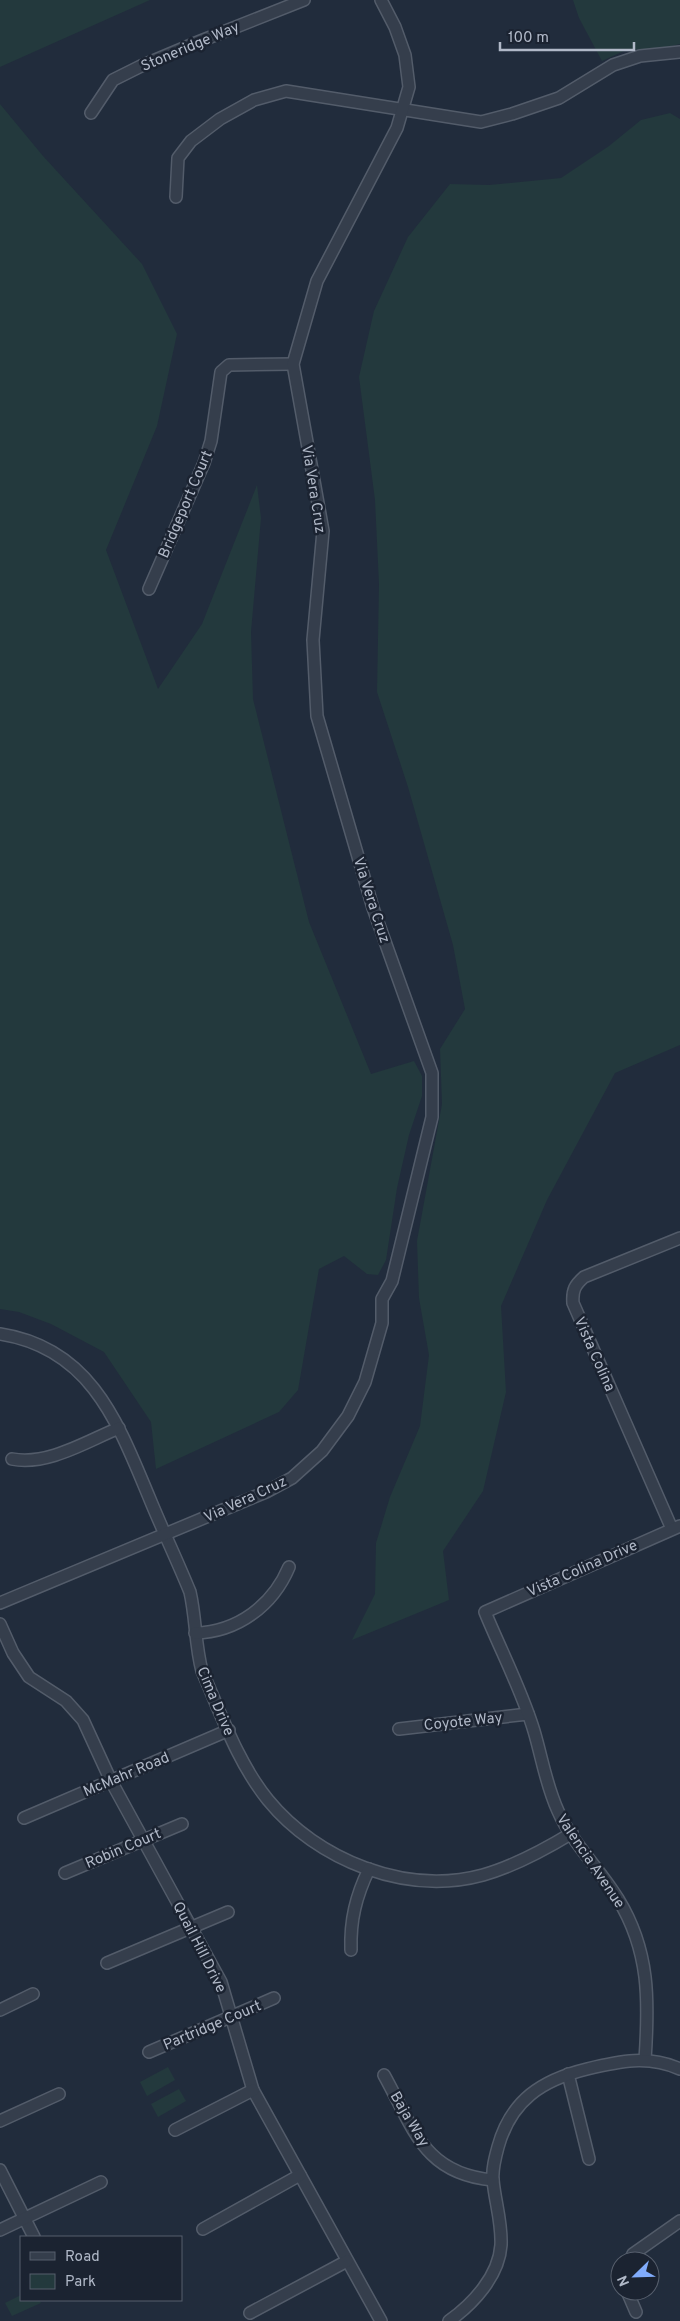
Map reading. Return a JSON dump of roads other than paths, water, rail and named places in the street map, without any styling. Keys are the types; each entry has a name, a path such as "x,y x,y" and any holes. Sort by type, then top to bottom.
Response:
{"street":[{"name":"Stoneridge Way","path":"91,113 113,80 190,45 304,0"},
{"name":"Via Vera Cruz","path":"0,1603 266,1492 292,1478 322,1450 348,1416 366,1382 382,1323 382,1299 392,1281 432,1117 432,1073 373,908 317,716 313,640 323,532 293,364 317,281 375,172 403,110 409,87 405,55 395,27 381,0"},
{"path":"176,197 178,158 191,141 220,119 254,100 286,91 481,122 559,98 613,65 640,56 680,52"},
{"name":"Bridgeport Court","path":"149,589 209,448 221,372 229,365 293,364"},
{"name":"Vista Colina","path":"676,1527 573,1303 572,1292 576,1284 584,1277 680,1238"},
{"name":"Cima Drive","path":"0,1334 32,1343 72,1366 94,1388 119,1428 190,1592 202,1672 248,1772 267,1799 286,1820 303,1834 341,1857 369,1869 411,1880 444,1880 480,1876 505,1868 572,1833"},
{"path":"12,1459 24,1461 50,1457 119,1428"},
{"name":"Vista Colina Drive","path":"485,1612 676,1527"},
{"path":"195,1633 206,1633 236,1624 261,1608 274,1596 289,1567"},
{"name":"Valencia Avenue","path":"485,1612 528,1714 548,1787 559,1814 618,1899 639,1944 646,1973 648,2008 645,2060"},
{"name":"Quail Hill Drive","path":"0,1624 13,1653 29,1677 66,1701 83,1720 111,1781 222,1982 252,2090 380,2321"},
{"name":"Coyote Way","path":"398,1728 528,1714"},
{"name":"McMahr Road","path":"24,1818 229,1730"},
{"name":"Robin Court","path":"65,1873 182,1824"},
{"path":"351,1950 351,1926 354,1909 369,1869"},
{"path":"107,1963 228,1912"},
{"path":"0,2010 33,1994"},
{"name":"Partridge Court","path":"149,2052 274,1998"},
{"path":"449,2321 470,2305 484,2288 497,2261 501,2246 500,2214 493,2180 494,2162 503,2128 522,2101 536,2090 568,2074 625,2060 664,2062 680,2069"},
{"path":"568,2074 589,2159"},
{"name":"Baja Way","path":"384,2076 420,2141 433,2156 458,2173 475,2178 493,2180"},
{"path":"175,2130 252,2090"},
{"path":"0,2121 59,2094"},
{"path":"0,2170 33,2236"},
{"path":"203,2229 300,2176"},
{"path":"0,2230 101,2182"},
{"path":"637,2251 680,2221"},
{"path":"250,2314 347,2261"},
{"path":"631,2301 636,2312"}]}
